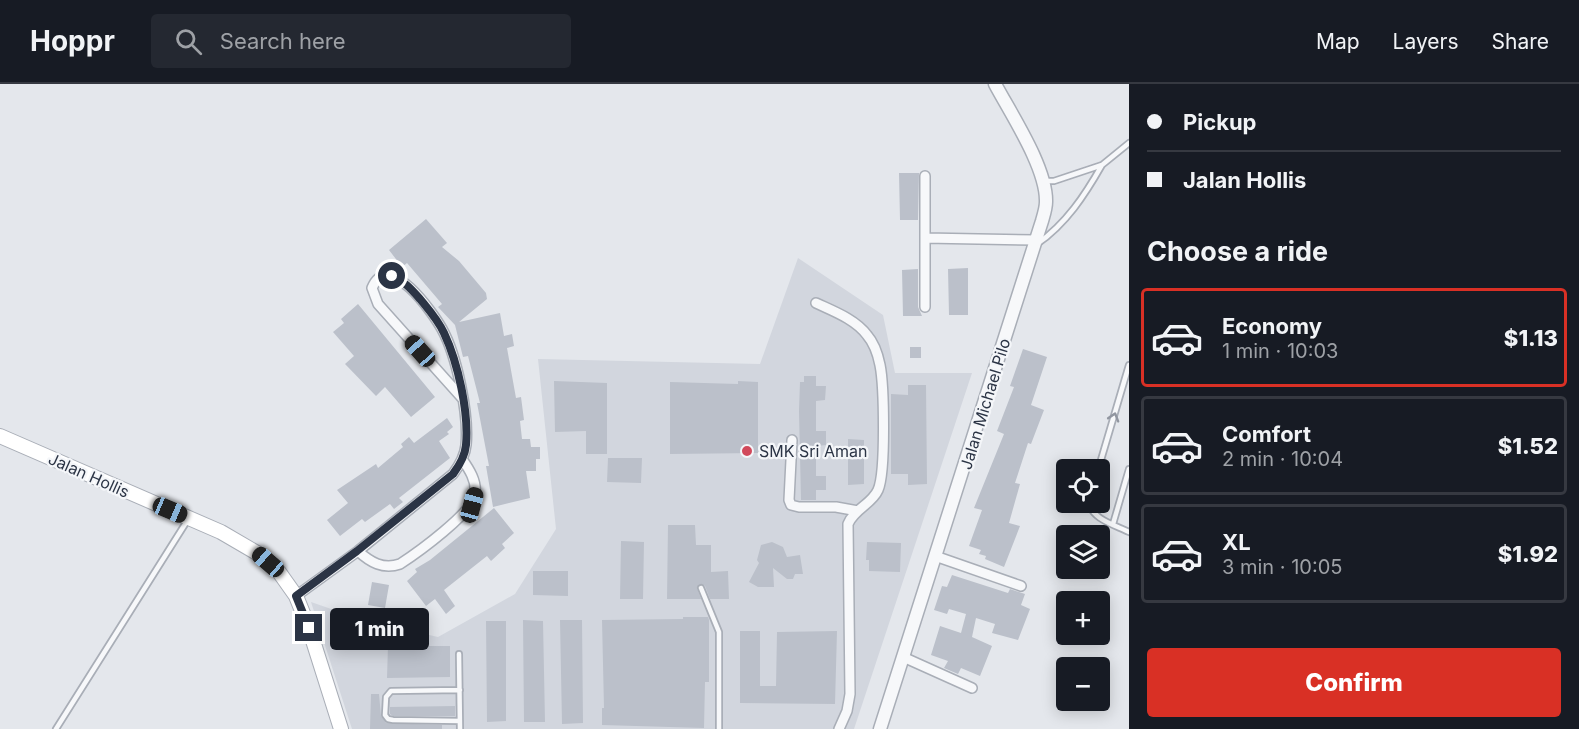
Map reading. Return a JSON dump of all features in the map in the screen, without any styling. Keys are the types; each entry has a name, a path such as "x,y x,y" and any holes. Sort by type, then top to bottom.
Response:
{"main road":[{"name":"Jalan Hollis","path":"0,436 221,532 257,553 279,572 296,596 309,628 342,729"}],"street":[{"name":"Jalan Michael Pilo","path":"880,729 1035,243 1046,201 1032,153 995,84"},
{"path":"925,176 925,307"},
{"path":"925,238 1035,243"},
{"path":"296,596 357,551 453,474 466,447 463,399 450,346 443,331 434,316 408,285 399,279 385,275 374,282 372,288 378,304 463,399"},
{"path":"816,303 851,321 867,335 875,349 880,366 883,414 881,478 876,494 849,520 847,533 849,694 847,711 839,729"},
{"path":"792,440 789,500 791,505 858,510"},
{"path":"357,551 376,564 393,567 400,564 458,518 472,505 476,493 470,470 462,459"},
{"path":"935,556 1021,586"},
{"path":"903,657 972,688"}],"lane":[{"path":"1042,181 1054,181 1102,165 1129,143"},
{"path":"1035,243 1054,232 1088,191 1102,165"},
{"path":"1101,459 1129,365"},
{"path":"1113,524 1129,469"},
{"path":"1094,513 1129,532"},
{"path":"56,729 189,518"},
{"path":"701,588 719,632 719,729"},
{"path":"459,654 460,729"},
{"path":"460,690 391,692 386,697 385,715 393,720 460,721"}],"shaded area":[{"name":"SMK Sri Aman","path":"798,258 883,315 895,373 972,373 854,729 352,729 311,602 360,619 438,637 515,594 556,529 538,359 760,364"}],"building":[{"path":"899,173 919,173 918,220 900,220"},
{"path":"426,219 447,243 442,247 459,261 486,293 487,299 459,322 500,313 504,336 512,334 514,346 507,348 516,398 521,397 524,420 520,421 522,439 530,439 531,447 540,447 540,459 536,459 536,471 526,471 530,498 493,507 486,466 489,466 477,403 480,403 468,356 463,357 455,325 438,307 442,304 407,263 402,267 389,250"},
{"path":"968,268 968,315 949,315 948,269"},
{"path":"918,269 918,307 922,316 903,316 902,270"},
{"path":"358,304 435,397 411,417 385,387 376,396 345,364 354,356 333,332 344,323 341,319"},
{"path":"910,347 921,347 921,358 910,358"},
{"path":"1023,349 1047,357 1031,405 1044,410 1031,444 1028,443 1015,483 1020,484 1009,523 1020,526 1004,567 985,559 986,556 979,554 981,550 969,546 982,510 974,508 1004,434 997,431 1014,387 1010,386"},
{"path":"804,376 816,376 816,386 826,386 825,400 816,401 816,431 826,431 826,445 816,446 816,476 826,476 826,490 816,490 816,500 801,500 799,411 800,382 804,382"},
{"path":"554,381 607,383 607,454 586,454 586,431 555,432"},
{"path":"738,381 758,382 758,453 670,454 670,382 738,384"},
{"path":"908,385 926,385 927,484 908,485 908,474 891,474 891,394 908,395"},
{"path":"447,418 453,427 447,432 449,434 439,441 450,458 399,498 403,502 394,509 390,504 365,522 362,519 340,536 327,520 348,503 337,490 376,464 378,468 403,447 401,444 409,437 414,443"},
{"path":"848,439 864,440 864,484 848,485"},
{"path":"608,458 642,458 641,483 607,482"},
{"path":"494,508 514,533 502,544 505,548 491,561 487,556 444,590 455,606 446,614 435,599 426,606 407,581 417,572 415,569 430,560"},
{"path":"668,525 695,525 696,545 711,545 711,572 728,571 729,599 710,599 705,586 701,584 697,588 701,599 667,599"},
{"path":"621,541 644,542 643,599 620,599"},
{"path":"772,542 783,547 787,557 800,555 803,574 795,574 793,579 787,579 773,568 774,587 758,587 749,582 759,563 757,560 761,545"},
{"path":"867,542 901,543 900,572 869,571 869,560 866,560"},
{"path":"533,571 568,571 568,596 533,595"},
{"path":"952,575 1008,593 1010,589 1025,594 1021,605 1030,609 1018,640 992,633 995,624 976,618 972,637 992,646 980,676 961,668 958,674 944,668 948,661 931,655 940,626 961,633 966,614 949,609 947,614 934,610 942,586 947,587"},
{"path":"372,582 389,585 385,608 368,605"},
{"path":"683,617 708,617 709,620 709,682 705,682 704,728 602,725 602,708 604,708 602,620 683,619"},
{"path":"523,620 543,621 545,722 524,722"},
{"path":"560,620 582,620 583,723 562,724"},
{"path":"486,621 506,621 506,721 487,722"},
{"path":"740,631 760,631 760,686 776,686 777,632 837,631 835,704 740,703"},
{"path":"388,646 450,646 450,677 387,678"},
{"path":"371,694 379,694 381,716 386,723 442,725 442,729 370,729"},
{"path":"455,706 455,716 393,716 390,714 390,707"}],"place":[{"name":"SMK Sri Aman","path":"747,451"}],"route":[{"path":"309,628 296,596 357,551 453,474 459,466 466,447 463,399 450,346 434,316 408,285 392,276"}]}
